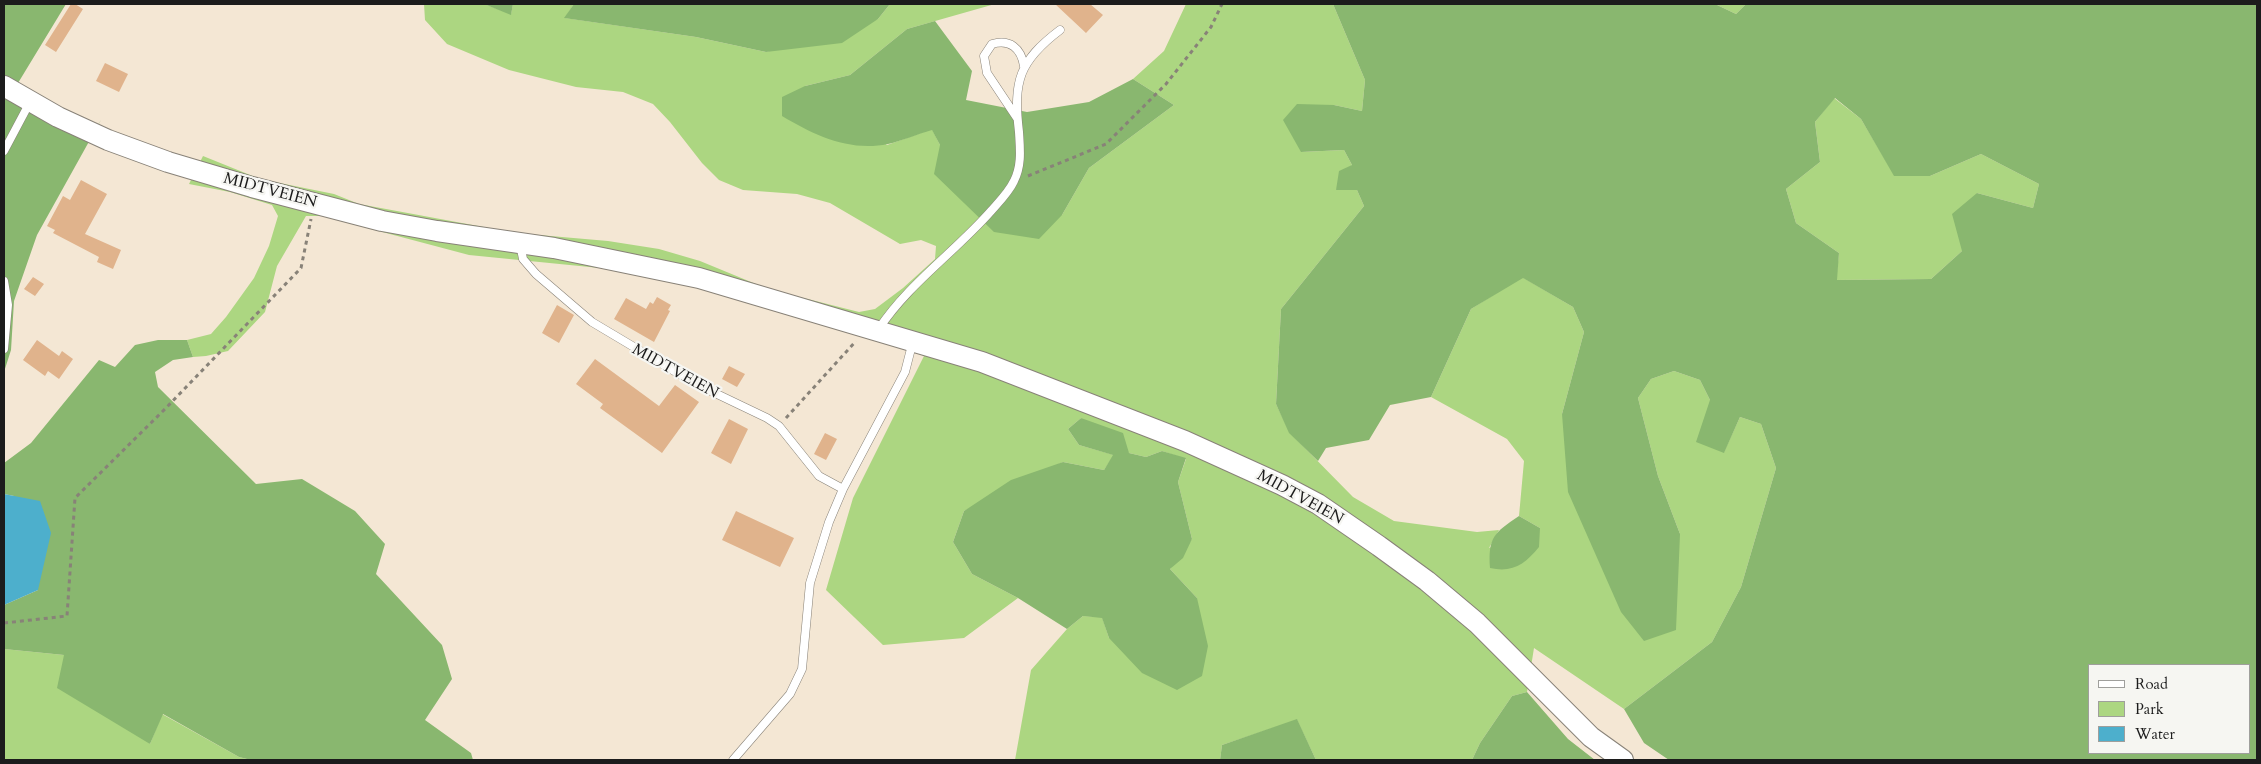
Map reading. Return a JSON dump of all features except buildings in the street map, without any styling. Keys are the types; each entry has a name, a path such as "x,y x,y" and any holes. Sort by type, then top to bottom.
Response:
{"main road":[{"name":"MIDTVEIEN","path":"4,86 30,102 108,140 168,162 382,221 612,258 698,278 873,328 982,362 1185,441 1282,485 1318,504 1379,546 1477,623 1591,737 1623,760"}],"lane":[{"path":"873,328 886,318 982,221 1014,182 1021,154 1017,120 1019,81 1024,66 1039,46 1060,30"},
{"path":"1017,120 987,73 984,56 992,44 1008,43 1016,47 1021,54 1024,66"},
{"path":"4,151 30,102"},
{"name":"MIDTVEIEN","path":"520,242 519,247 529,267 592,322 696,384 767,418 779,426 819,476 843,488"},
{"path":"4,281 8,305 4,349"},
{"path":"733,760 790,694 802,669 810,583 829,522 843,488 905,372 913,341"}],"path":[{"path":"1014,182 1106,144 1166,84 1211,27 1222,4"},
{"path":"4,623 67,616 75,498 172,402 301,268 314,203"},
{"path":"779,426 873,328"}],"green space":[{"path":"4,4 66,4 15,88 94,131 101,120 37,235 14,301 11,350 4,372"},
{"path":"424,4 484,4 511,14 513,4 574,4 565,18 696,37 766,52 878,19 890,4 995,4 907,29 850,75 805,86 887,145 932,129 940,145 1062,215 1089,168 1174,105 1133,79 1164,51 1186,4 1333,4 1365,80 1362,111 1334,105 1301,152 1344,150 1352,165 1336,190 1357,190 1364,206 1281,309 1276,404 1290,433 1353,497 1394,521 1477,532 1499,530 1489,548 1540,528 1519,516 1524,461 1507,439 1431,397 1471,309 1522,277 1573,307 1584,332 1562,414 1680,534 1658,476 1638,398 1651,379 1674,371 1700,380 1710,400 1724,452 1740,417 1761,424 1776,468 1741,587 1712,642 1624,709 1534,648 1527,692 1512,696 1480,743 1472,760 1316,760 1297,720 1222,745 1220,760 1015,760 1031,670 1067,629 1083,616 1102,617 1109,638 1197,598 1170,569 1192,539 1178,482 1186,459 1162,451 1146,457 1129,453 1081,418 1068,429 1079,445 1114,455 1104,470 1063,462 964,511 953,542 972,574 1018,598 964,638 883,645 826,590 853,498 924,356 872,336 640,272 469,255 322,216 306,216 277,266 265,312 228,351 193,357 187,340 211,334 226,317 254,278 269,246 278,216 272,205 230,192 189,184 203,156 260,179 334,194 359,204 516,233 608,241 659,249 700,261 768,289 859,312 875,309 903,288 935,259 936,246 921,240 900,244 830,203 797,194 743,190 719,180 702,163 670,122 653,104 623,92 576,87 509,70 447,44 425,20"},
{"path":"484,4 513,4 511,15"},
{"path":"574,4 890,4 878,19 842,43 766,52 696,37 564,18"},
{"path":"1333,4 1715,4 1736,14 1746,4 2257,4 2257,760 1669,760 1644,743 1624,709 1712,642 1741,587 1776,468 1761,424 1740,417 1724,453 1696,442 1710,400 1700,380 1674,371 1651,379 1638,398 1658,476 1680,534 1676,630 1644,641 1621,612 1568,492 1562,414 1584,332 1573,307 1523,278 1471,309 1431,397 1390,405 1369,440 1326,448 1318,461 1289,433 1276,404 1281,309 1364,206 1357,190 1336,190 1339,171 1352,165 1344,150 1301,152 1283,120 1297,104 1334,105 1362,111 1365,80","holes":["1835,98 1861,119 1894,176 1930,176 1981,154 2039,184 2033,208 1977,193 1952,214 1962,251 1931,279 1837,280 1839,253 1796,223 1786,189 1820,162 1815,122"]},
{"path":"1715,4 1746,4 1736,14"},
{"path":"935,21 972,71 966,100 1027,112 1089,102 1133,79 1174,105 1089,168 1062,215 1039,239 994,232 934,174 940,145 932,130 888,144 859,146 846,144 819,135 782,116 782,97 805,86 850,75 907,29"},
{"path":"1834,98 1861,119 1895,176 1930,176 1981,154 2039,184 2033,208 1977,193 1962,251 1931,279 1836,280 1839,253 1796,223 1786,189 1820,162 1815,122"},
{"path":"158,340 187,340 193,357 173,360 155,372 158,387 256,484 302,479 355,511 385,544 376,574 442,645 452,679 425,720 471,753 473,760 251,760 239,757 163,714 150,744 57,688 64,655 4,649 4,605 38,590 14,496 4,494 4,463 31,443 99,360 115,367 135,345"},
{"path":"1081,418 1123,433 1129,453 1146,457 1162,451 1186,458 1178,482 1192,539 1183,558 1170,569 1197,598 1208,646 1202,676 1177,690 1142,673 1109,638 1102,618 1083,616 1067,629 1018,598 972,574 953,542 964,511 1011,480 1063,462 1104,470 1113,455 1079,445 1068,429"},
{"path":"1519,516 1540,528 1539,547 1518,566 1505,569 1490,568 1490,549 1494,537"},
{"path":"4,649 64,655 150,744 162,714 239,757 251,760 4,760"},
{"path":"1527,692 1568,739 1595,760 1472,760 1480,743 1512,696"},
{"path":"1297,719 1316,760 1220,760 1222,745"}],"water":[{"path":"4,494 40,501 51,533 38,590 4,605"}]}
